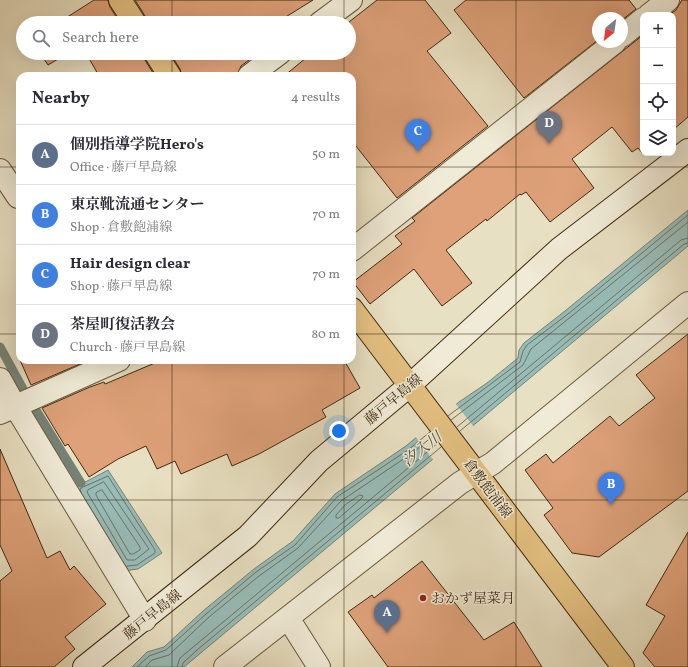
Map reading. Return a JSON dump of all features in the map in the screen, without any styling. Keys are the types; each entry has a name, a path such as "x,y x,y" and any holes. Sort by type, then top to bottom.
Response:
{"main road":[{"path":"120,0 131,16"},
{"path":"160,60 167,72"},
{"name":"倉敷飽浦線","path":"356,314 623,667"}],"street":[{"path":"653,12 668,0"},
{"path":"328,16 342,3"},
{"path":"628,31 640,22"},
{"path":"356,247 607,48"},
{"path":"254,72 271,60"},
{"name":"藤戸早島線","path":"84,667 145,620 248,536 319,461 415,394 559,249 688,150"},
{"path":"0,170 13,199"},
{"path":"225,667 460,483 474,469 493,463 688,304"},
{"path":"11,408 110,364"},
{"path":"0,379 11,408 145,620"},
{"path":"288,618 319,667"}],"water":[{"name":"汐入川","path":"688,210 688,246 184,667 132,667 147,652 164,647 203,611 254,569 293,541 335,494 406,446 459,402 487,383 518,358 519,350 524,343"},
{"path":"108,470 162,553 138,569 123,571 74,488"}],"pier":[{"path":"455,403 474,427 434,461 415,436"}],"building":[{"path":"94,0 108,0 110,7 116,16 69,16"},
{"path":"135,0 313,0 287,16 145,16"},
{"path":"377,0 425,0 451,33 427,51 488,126 397,198 356,146 356,72 289,72 303,60 356,60 356,16"},
{"path":"466,0 629,0 636,9 628,15 628,12 592,12 592,45 524,98 454,10"},
{"path":"682,0 688,0 688,117 676,127 676,12 673,12"},
{"path":"640,37 640,150 638,148 632,152 612,127 572,159 594,188 550,222 526,192 521,195 520,194 487,221 486,219 446,250 472,283 442,306 414,269 370,304 356,286 356,280 402,244 395,236 415,221 412,218"},
{"path":"45,60 56,60 48,65"},
{"path":"90,60 145,60 152,72 97,72"},
{"path":"174,60 249,60 241,66 239,72 181,72"},
{"path":"688,334 688,491 599,557 572,553 544,515 553,508 525,470 546,454 553,463 610,416 619,426 655,398 636,375"},
{"path":"22,364 80,364 31,385"},
{"path":"152,364 346,364 360,388 322,410 326,417 259,454 232,466 227,454 181,474 175,461 157,469 146,446 118,459 89,477 68,444 65,446 42,408 90,387 104,382 105,384"},
{"path":"0,449 47,558 60,551 70,570 74,566 106,604 65,637 75,649 54,667 0,667 0,581 12,571 0,545"},
{"path":"688,532 688,667 655,667 643,653 665,616 646,605"},
{"path":"422,561 484,640 514,622 542,667 388,667 348,612 372,595 374,598"}],"waterway":[{"path":"0,347 23,389 81,483"}],"place":[{"name":"茶屋町復活教会","path":"549,144"},
{"name":"Hair design clear","path":"418,152"},
{"name":"東京靴流通センター","path":"611,505"},
{"name":"おかず屋菜月","path":"423,598"},
{"name":"個別指導学院Hero's","path":"387,633"}]}
